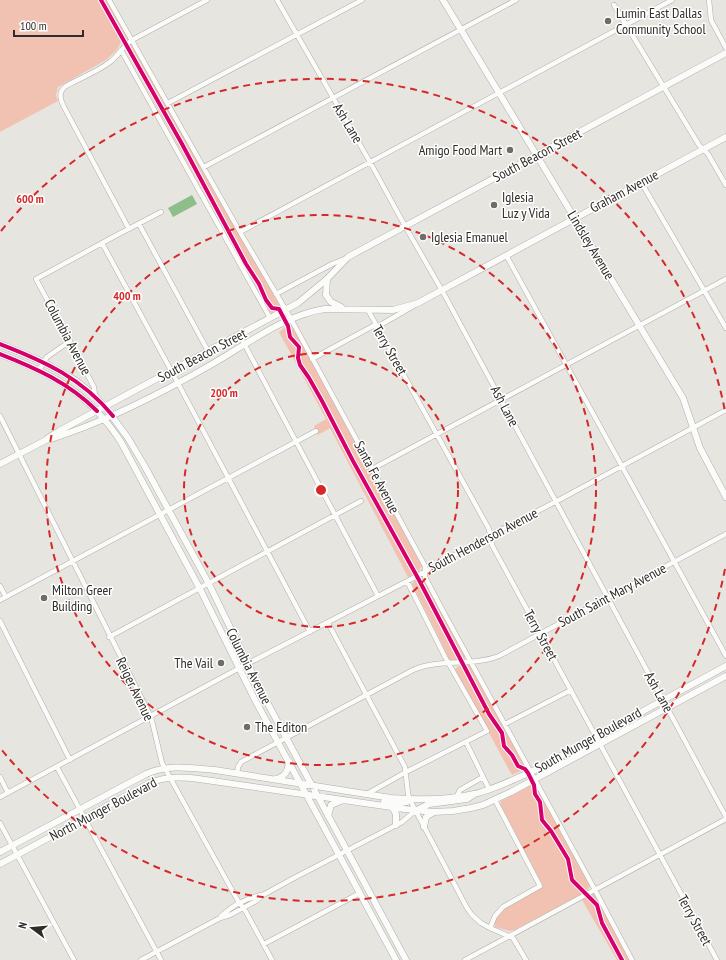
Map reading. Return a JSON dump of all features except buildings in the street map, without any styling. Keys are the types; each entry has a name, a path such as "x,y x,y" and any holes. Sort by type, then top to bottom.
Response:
{"main road":[{"name":"Lindsley Avenue","path":"443,0 683,398 700,448 726,497"},
{"name":"South Beacon Street","path":"46,440 59,431 298,303 327,279 348,257 664,88 726,53"},
{"name":"Graham Avenue","path":"291,318 314,310 343,308 393,310 418,303 726,137"},
{"path":"327,279 326,294 328,299 343,308"},
{"name":"South Beacon Street","path":"46,440 61,436 113,416 178,383 291,318"},
{"name":"Columbia Avenue","path":"0,344 44,362 64,373 95,396 113,416 138,455 209,584 287,739 406,960"},
{"name":"Columbia Avenue","path":"0,354 39,370 72,389 98,411 121,442 200,589 239,669 396,960"},
{"path":"0,464 46,440"},
{"name":"South Munger Boulevard","path":"301,784 410,800 474,794 531,772 726,666"},
{"name":"South Munger Boulevard","path":"307,794 415,811 453,811 483,805 495,800 726,676"},
{"path":"274,780 285,774 289,761"},
{"name":"North Munger Boulevard","path":"0,852 146,774 165,768 186,767 301,784"},
{"name":"North Munger Boulevard","path":"0,864 157,780 171,777 195,778 307,794"},
{"path":"415,811 429,804 467,799 474,794"},
{"path":"328,816 331,805 338,801 345,800"},
{"path":"375,804 381,802 400,803 410,800"},
{"path":"392,807 396,814 396,825"},
{"path":"424,827 426,817 434,812"},
{"path":"381,932 389,928"}],"street":[{"name":"Santa Fe Avenue","path":"109,0 240,232 291,318 425,566 425,577 432,591 506,724 632,960"},
{"path":"129,229 61,100 60,94 63,88 115,58 126,43 207,0"},
{"name":"Ash Lane","path":"277,0 442,290 726,818"},
{"path":"168,104 362,0"},
{"path":"204,167 516,0"},
{"path":"240,232 672,0"},
{"path":"708,0 711,20 726,48"},
{"path":"614,5 627,24 699,145 708,154 726,185"},
{"path":"121,50 270,318"},
{"path":"641,182 726,328"},
{"path":"161,212 102,243 310,632"},
{"path":"139,224 208,351"},
{"name":"Columbia Avenue","path":"95,396 94,388 36,279 102,243"},
{"path":"506,255 726,656"},
{"name":"South Beacon Street","path":"276,294 348,257"},
{"path":"372,469 726,279"},
{"name":"Graham Avenue","path":"312,359 373,326 377,327 418,303"},
{"name":"Terry Street","path":"368,310 489,529 492,545 717,960"},
{"path":"239,334 378,596"},
{"path":"39,370 52,353 70,341"},
{"name":"South Henderson Avenue","path":"0,798 248,664 407,582 491,535 726,410"},
{"name":"Reiger Avenue","path":"0,416 109,637 151,717 160,757 165,768 272,960"},
{"path":"0,600 316,431"},
{"path":"109,637 362,501"},
{"name":"South Saint Mary Avenue","path":"237,774 238,767 241,762 287,739 367,694 422,666 431,664 490,660 726,534"},
{"path":"366,794 487,731 445,657 407,582"},
{"path":"0,586 6,597"},
{"path":"0,622 70,760"},
{"path":"328,623 367,694 404,767 410,800 467,908 476,919 490,928 515,940 526,960"},
{"path":"506,724 571,690"},
{"path":"466,742 490,789"},
{"path":"57,767 161,960"},
{"path":"0,777 8,793"},
{"path":"457,796 460,790 483,777"},
{"path":"490,928 495,916 503,907 540,886 495,800"},
{"path":"141,960 220,918 228,910 242,906 253,897 263,895 396,825 408,818 415,811"},
{"path":"465,960 726,818"},
{"path":"0,822 74,960"},
{"path":"264,944 360,893"}],"shaded area":[{"path":"0,0 106,0 279,304 284,317 293,328 422,566 417,573 420,578 424,579 466,656 464,660 467,665 470,665 590,886 587,891 591,895 595,895 630,960 617,960 582,900 586,898 582,894 515,930 510,931 495,927 495,921 505,908 543,886 500,804 501,801 531,785 523,770 512,775 509,770 455,670 461,665 458,661 451,661 448,659 412,584 415,580 413,575 408,577 330,428 318,435 314,426 326,419 279,332 286,326 278,311 272,313 270,312 121,42 116,51 106,60 58,87 56,95 58,101 0,132"},
{"path":"192,195 197,204 173,217 168,208"}],"cycle path":[{"path":"101,0 182,144 246,264 259,284 266,300 272,308 279,309 288,326 290,337 299,347 298,358 300,365 322,401 353,461 419,580 489,714 502,733 504,746 512,755 518,766 525,769 528,773 534,785 535,794 540,802 542,820 551,831 568,859 572,880 597,905 602,923 622,960"},
{"path":"0,344 32,357 61,372 88,391 113,416"},
{"path":"0,354 52,377 75,392 97,411"}],"place":[{"name":"Lumin East Dallas Community School","path":"608,21"},
{"name":"Amigo Food Mart","path":"510,150"},
{"name":"Iglesia Luz y Vida","path":"494,205"},
{"name":"Iglesia Emanuel","path":"423,237"},
{"name":"Milton Greer Building","path":"44,598"},
{"name":"The Vail","path":"221,663"},
{"name":"The Editon","path":"247,727"}]}
